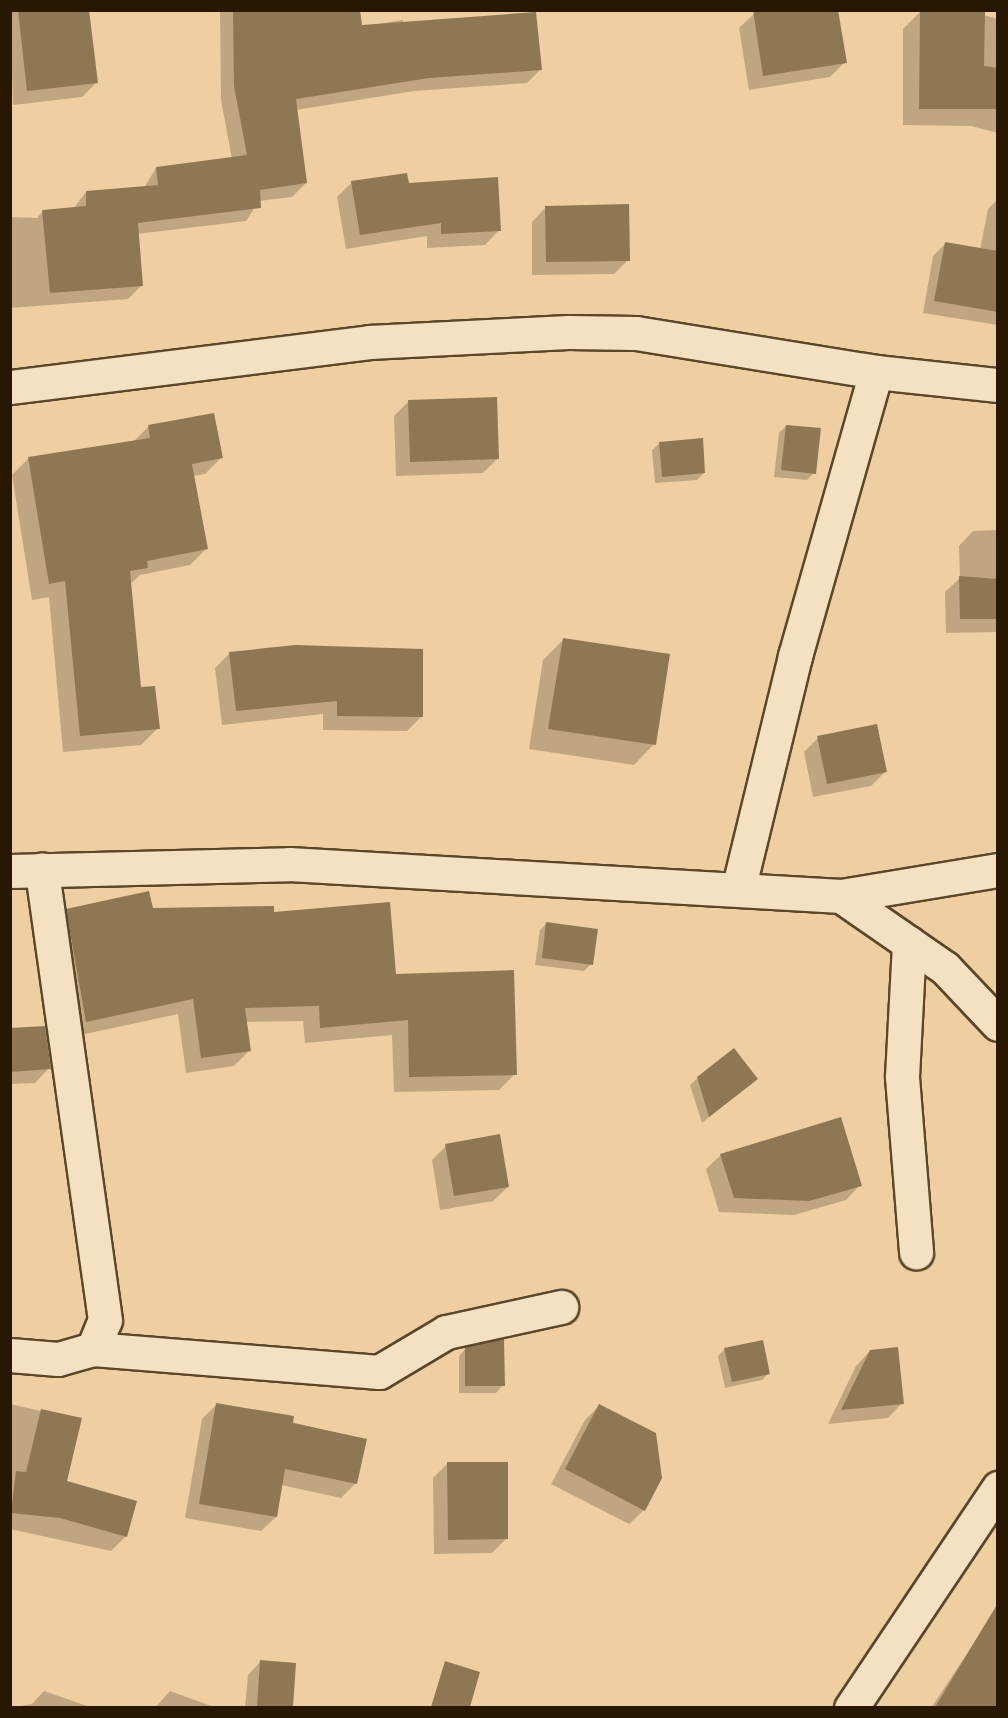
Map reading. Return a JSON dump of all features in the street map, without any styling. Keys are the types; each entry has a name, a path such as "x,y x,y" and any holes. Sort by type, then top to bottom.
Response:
{"street":[{"path":"10,387 369,342 568,332 636,333 876,372 998,385"},
{"path":"739,886 795,656 876,372"},
{"path":"93,1349 105,1320 26,870 289,864 739,886 841,896 998,870"},
{"path":"841,896 945,968 998,1024"},
{"path":"909,943 902,1077 916,1252"},
{"path":"10,1355 58,1359 93,1349 379,1372 446,1332 561,1307"},
{"path":"851,1707 998,1488"}],"building":[{"path":"18,10 89,10 98,83 27,91"},
{"path":"360,10 362,25 536,12 542,70 429,78 296,99 307,183 260,190 261,208 138,223 143,286 50,293 42,210 86,206 86,191 158,185 156,167 247,155 234,86 233,11"},
{"path":"753,10 838,10 847,63 763,76"},
{"path":"920,11 985,12 984,66 998,68 998,109 919,109"},
{"path":"407,173 409,183 498,177 501,231 441,234 441,223 360,235 351,181"},
{"path":"629,204 630,261 546,262 545,206"},
{"path":"945,242 998,251 998,312 934,301"},
{"path":"497,397 499,459 410,462 408,400"},
{"path":"214,413 223,458 192,464 208,549 147,561 148,568 130,571 141,687 155,686 160,729 80,736 65,581 49,584 28,457 150,438 148,425"},
{"path":"786,425 821,428 816,474 781,470"},
{"path":"703,438 705,473 662,477 659,442"},
{"path":"959,576 998,579 998,619 960,619"},
{"path":"563,638 670,654 656,745 548,729"},
{"path":"295,645 423,649 423,717 337,716 337,701 236,711 229,652"},
{"path":"877,724 887,772 827,784 817,736"},
{"path":"149,891 153,908 274,906 274,912 390,902 396,974 514,970 517,1075 409,1077 408,1020 320,1028 319,1006 245,1008 251,1051 201,1058 193,999 86,1022 66,909"},
{"path":"546,922 598,929 593,965 542,958"},
{"path":"45,1026 51,1069 10,1072 10,1028"},
{"path":"734,1048 758,1079 709,1117 697,1077"},
{"path":"841,1117 862,1186 809,1201 734,1198 720,1154"},
{"path":"500,1134 509,1187 454,1196 445,1144"},
{"path":"504,1339 505,1386 465,1386 465,1347"},
{"path":"763,1340 770,1374 732,1382 724,1348"},
{"path":"898,1347 904,1404 841,1410 870,1350"},
{"path":"216,1403 294,1416 293,1423 367,1439 357,1484 285,1469 277,1517 199,1504"},
{"path":"599,1404 656,1433 662,1478 645,1511 565,1469"},
{"path":"41,1409 82,1418 67,1481 137,1501 127,1537 60,1518 11,1513 16,1471 26,1472"},
{"path":"447,1462 508,1462 508,1539 448,1540"},
{"path":"998,1603 998,1707 935,1707"},
{"path":"260,1660 296,1663 293,1707 257,1707"},
{"path":"445,1661 480,1672 470,1707 431,1707"}]}
